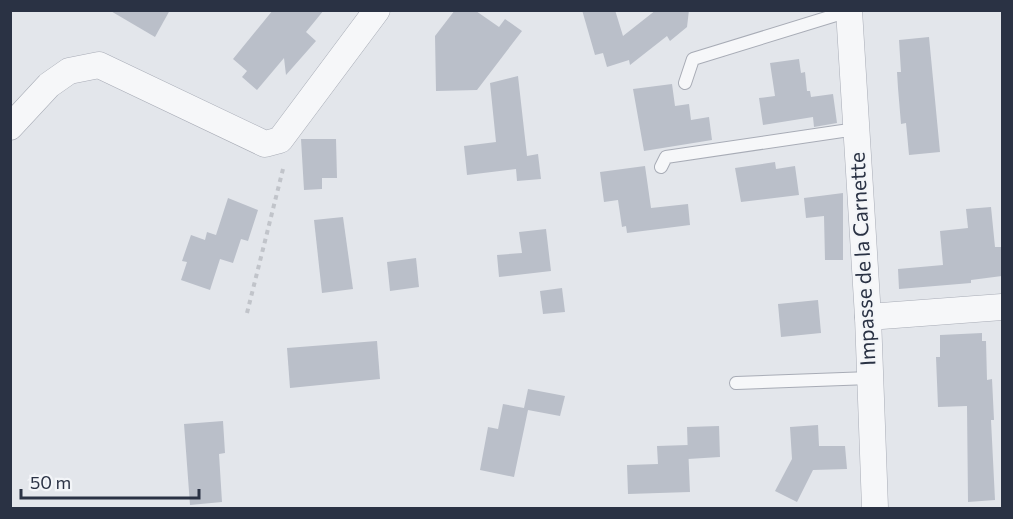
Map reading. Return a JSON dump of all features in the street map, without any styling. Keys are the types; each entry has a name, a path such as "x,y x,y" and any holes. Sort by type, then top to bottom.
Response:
{"street":[{"path":"10,127 50,85 69,72 99,65 265,144 280,140 377,10"},
{"name":"Impasse de la Carnette","path":"849,11 868,317 876,508"},
{"path":"868,317 1002,308"}],"lane":[{"path":"685,83 693,59 849,11"},
{"path":"661,167 666,157 856,129"},
{"path":"736,383 870,378"}],"path":[{"path":"247,313 284,170 280,140"}],"building":[{"path":"109,10 170,10 155,37"},
{"path":"273,10 324,10 306,32 316,41 286,75 284,58 257,90 242,77 247,71 233,59"},
{"path":"455,10 476,11 499,27 505,19 522,31 477,90 436,91 435,36"},
{"path":"582,10 615,10 623,36 656,10 689,10 687,27 670,41 667,36 630,65 629,60 607,67 603,53 595,55"},
{"path":"929,37 940,152 909,155 906,123 901,124 897,72 901,72 899,40"},
{"path":"799,59 801,73 805,72 807,91 810,91 811,97 833,94 837,123 814,127 813,117 763,125 759,98 775,96 770,63"},
{"path":"518,76 527,156 538,154 541,179 517,181 516,169 467,175 464,146 496,142 490,83"},
{"path":"672,84 675,106 689,104 691,120 709,117 712,140 644,151 633,89"},
{"path":"301,139 336,139 337,178 322,178 322,189 304,190"},
{"path":"775,162 776,169 795,166 799,195 741,202 735,168"},
{"path":"645,166 651,208 688,204 690,225 627,233 626,226 622,227 618,200 604,202 600,172"},
{"path":"843,193 843,260 825,260 824,216 806,218 804,198"},
{"path":"228,198 258,210 248,241 241,239 233,263 220,259 210,290 181,280 187,262 182,261 191,235 205,240 207,232 216,235"},
{"path":"991,207 995,247 1002,247 1002,276 971,280 971,283 899,289 898,269 943,265 940,231 968,228 966,209"},
{"path":"343,217 353,289 322,293 314,220"},
{"path":"546,229 551,271 499,277 497,255 522,253 519,232"},
{"path":"416,258 419,287 390,291 387,262"},
{"path":"562,288 565,312 543,314 540,291"},
{"path":"818,300 821,333 781,337 778,304"},
{"path":"982,333 982,341 986,341 987,380 992,379 994,420 991,420 995,500 968,502 967,406 938,407 936,357 940,357 940,335"},
{"path":"377,341 380,379 290,388 287,348"},
{"path":"528,389 565,396 560,416 528,410 514,477 480,470 488,427 498,429 503,404 524,408"},
{"path":"223,421 225,453 219,454 222,502 190,505 184,424"},
{"path":"818,425 819,446 845,446 847,469 813,470 797,502 775,491 792,459 790,427"},
{"path":"719,426 720,457 688,459 687,427"},
{"path":"688,445 690,492 628,494 627,465 658,464 657,446"}]}
